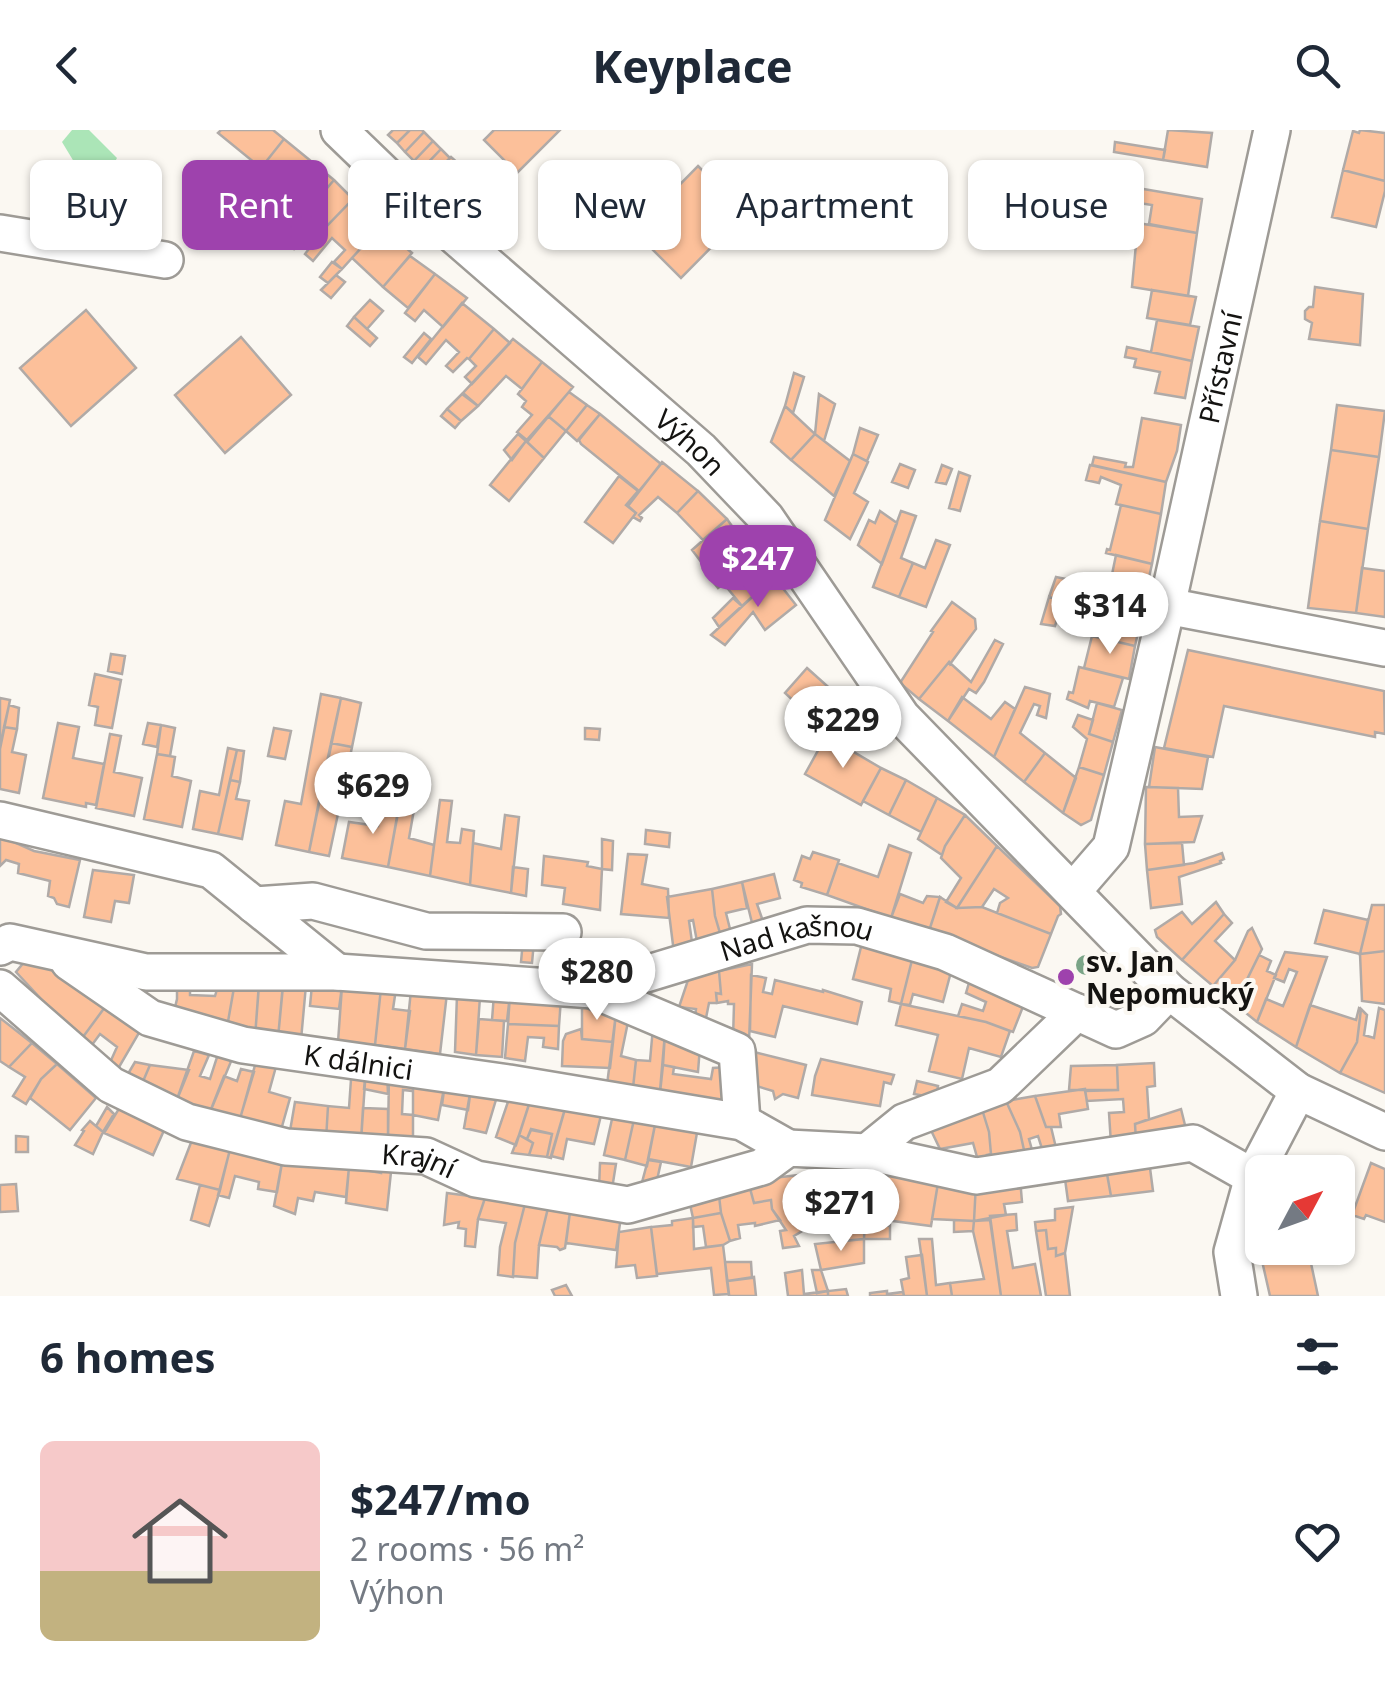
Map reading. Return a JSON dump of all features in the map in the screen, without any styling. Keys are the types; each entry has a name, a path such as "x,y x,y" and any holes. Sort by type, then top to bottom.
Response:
{"street":[{"name":"Výhon","path":"339,130 396,185 702,450 766,518 902,717 1170,991 1298,1092 1385,1132"},
{"name":"Přístavní","path":"1073,890 1111,847 1272,130"},
{"path":"0,233 165,260"},
{"path":"1167,606 1385,648"},
{"path":"0,820 212,870 337,972"},
{"path":"254,906 313,901 426,931 562,932"},
{"name":"Nad kašnou","path":"51,949 146,972 337,972 593,990 807,924 857,926 945,952 1116,1030 1143,1018 1170,991"},
{"path":"0,947 10,942 51,949"},
{"name":"K dálnici","path":"51,949 150,1018 243,1045 509,1083 742,1122 788,1148"},
{"name":"Krajní","path":"0,988 111,1085 188,1122 286,1146 426,1156 476,1179 628,1205 762,1167 788,1148"},
{"path":"593,990 737,1051 742,1122"},
{"path":"867,1152 904,1122 1000,1086 1077,1012"},
{"path":"1264,1155 1298,1092"},
{"path":"788,1148 867,1152 976,1176 1193,1143 1245,1172"},
{"path":"1237,1296 1232,1252 1245,1205"}],"green space":[{"path":"72,130 89,130 117,158 73,160 62,142"}],"building":[{"path":"273,130 284,139 267,160 251,160 218,133"},
{"path":"393,130 410,130 397,143 388,135"},
{"path":"410,130 424,132 405,152 397,143"},
{"path":"494,130 560,130 518,172 518,160 504,160 484,140"},
{"path":"1168,130 1212,133 1207,167 1163,160"},
{"path":"1353,131 1385,133 1385,181 1343,170"},
{"path":"424,132 433,141 415,160 405,152"},
{"path":"284,139 310,160 267,160"},
{"path":"433,141 441,149 431,160 415,160"},
{"path":"1115,142 1165,150 1163,160 1114,152"},
{"path":"441,149 450,158 448,160 431,160"},
{"path":"698,166 701,169 701,250 709,250 681,278 653,250 681,250 681,183"},
{"path":"1343,170 1385,181 1376,227 1332,217"},
{"path":"334,180 348,194 348,204 328,225 328,187"},
{"path":"1144,189 1202,199 1197,233 1149,224 1152,205 1144,204"},
{"path":"348,204 348,250 359,250 342,269 334,262 345,250 332,238 328,243 328,225"},
{"path":"1144,224 1197,233 1188,296 1132,287 1135,250 1144,250"},
{"path":"308,250 322,250 313,261 305,254"},
{"path":"359,250 412,253 383,287 352,258"},
{"path":"410,256 435,274 408,308 383,287"},
{"path":"332,262 342,269 328,283 320,277"},
{"path":"435,274 467,298 443,327 424,310 415,321 405,313"},
{"path":"336,275 345,282 331,298 321,290"},
{"path":"1315,287 1363,294 1360,345 1309,339 1312,323 1305,319 1305,311 1313,307"},
{"path":"1152,290 1196,297 1190,325 1147,318"},
{"path":"370,300 383,311 367,329 354,317"},
{"path":"462,303 494,329 453,372 446,366 459,352 446,340 426,364 418,357"},
{"path":"86,310 136,368 71,426 20,368"},
{"path":"354,317 377,338 370,346 347,326"},
{"path":"1157,320 1199,327 1192,361 1151,352"},
{"path":"494,329 510,343 472,384 465,377 476,366 469,359"},
{"path":"424,333 431,339 412,363 404,357"},
{"path":"241,337 291,395 225,453 175,395"},
{"path":"513,339 542,362 522,389 506,376 478,406 463,393"},
{"path":"1127,347 1192,361 1185,398 1155,393 1160,372 1134,367 1136,359 1125,357"},
{"path":"542,362 573,387 528,441 517,432 532,415 522,407 526,401 518,394"},
{"path":"794,373 804,377 793,413 785,406"},
{"path":"569,392 587,405 566,431 548,416"},
{"path":"462,394 478,406 461,421 447,409"},
{"path":"819,394 835,404 824,441 815,434"},
{"path":"587,405 600,414 577,441 566,431"},
{"path":"1337,405 1385,411 1379,457 1331,450"},
{"path":"785,406 815,434 791,460 771,442"},
{"path":"447,409 461,421 455,428 441,416"},
{"path":"600,414 661,464 639,491 581,444 579,440"},
{"path":"548,416 566,431 544,458 526,441"},
{"path":"1142,418 1181,425 1166,482 1092,465 1094,457 1133,467"},
{"path":"860,428 878,435 867,461 853,454"},
{"path":"518,434 526,441 512,460 504,450"},
{"path":"815,434 850,461 834,496 791,460"},
{"path":"526,441 544,458 509,501 490,485"},
{"path":"1331,450 1379,457 1368,529 1320,521"},
{"path":"853,454 868,462 854,493 868,502 850,539 825,520"},
{"path":"662,462 698,491 677,513 658,497 639,515 640,521 628,506"},
{"path":"900,464 915,470 908,488 892,482"},
{"path":"942,465 952,469 946,484 936,482"},
{"path":"1090,465 1166,482 1161,514 1116,504 1121,485 1101,477 1099,483 1086,480"},
{"path":"959,472 970,476 960,511 949,508"},
{"path":"619,476 638,491 626,505 636,513 613,543 585,522"},
{"path":"698,491 727,519 703,540 677,513"},
{"path":"1121,505 1161,514 1152,564 1106,553"},
{"path":"880,511 897,523 882,564 858,545 869,520 875,523"},
{"path":"901,511 916,516 901,558 913,563 899,597 873,587"},
{"path":"727,519 741,539 705,567 692,550"},
{"path":"1320,521 1368,529 1356,613 1308,608"},
{"path":"741,539 757,558 718,588 703,569"},
{"path":"936,540 950,545 926,607 899,597 913,563 925,568"},
{"path":"1116,555 1152,564 1145,595 1109,589"},
{"path":"759,557 774,577 742,606 724,584"},
{"path":"1362,568 1385,571 1385,617 1356,613"},
{"path":"774,577 796,605 765,630 753,612 725,645 711,635"},
{"path":"1056,577 1145,595 1141,619 1088,608 1091,596 1067,590 1063,601 1049,597"},
{"path":"1049,597 1063,601 1055,626 1041,624"},
{"path":"733,598 742,606 719,627 713,618"},
{"path":"952,602 975,619 976,629 919,699 900,683"},
{"path":"1098,611 1141,619 1135,646 1092,636"},
{"path":"1092,636 1135,646 1129,679 1084,668"},
{"path":"995,640 1003,644 984,682 976,693 969,689 948,721 919,699 949,662 971,682"},
{"path":"1188,650 1384,691 1385,734 1375,732 1375,737 1224,706 1213,757 1164,748"},
{"path":"111,654 125,656 122,674 108,671"},
{"path":"1079,667 1123,678 1114,707 1090,701 1088,708 1067,699 1069,692 1073,693"},
{"path":"807,668 863,718 840,745 785,693"},
{"path":"95,674 121,680 112,728 95,725 98,707 89,705"},
{"path":"1025,687 1050,694 1046,718 1037,715 1040,706 1034,704 1020,733 1045,753 1024,782 994,757"},
{"path":"321,694 341,698 309,852 276,845 285,801 301,804"},
{"path":"962,697 991,719 1005,702 1015,709 994,757 948,721"},
{"path":"0,698 10,700 0,749"},
{"path":"341,698 361,703 352,747 331,743"},
{"path":"1097,703 1122,710 1113,742 1089,734"},
{"path":"9,705 19,708 17,729 4,727"},
{"path":"1078,715 1093,720 1089,734 1113,742 1104,775 1079,767 1087,739 1073,727"},
{"path":"58,723 79,727 73,758 104,764 96,805 86,803 86,807 43,798"},
{"path":"148,723 161,725 157,747 143,744"},
{"path":"161,725 175,728 170,756 157,754"},
{"path":"4,727 17,729 12,752 26,755 19,793 0,789"},
{"path":"274,728 291,731 285,759 268,756"},
{"path":"585,728 600,729 599,740 585,739"},
{"path":"110,734 121,736 114,772 142,778 134,816 96,808"},
{"path":"826,736 839,748 840,744 881,768 861,805 805,774"},
{"path":"331,743 352,747 345,781 324,776"},
{"path":"1155,747 1208,757 1202,789 1149,787"},
{"path":"228,748 237,750 218,834 193,829 200,791 219,795"},
{"path":"237,750 244,751 240,782 230,780"},
{"path":"1045,753 1076,778 1063,813 1024,782"},
{"path":"157,754 175,757 172,776 191,781 182,827 144,819"},
{"path":"392,756 406,758 400,800 383,797"},
{"path":"1079,767 1104,775 1091,820 1081,825 1063,813"},
{"path":"881,768 906,780 889,815 863,801"},
{"path":"324,776 345,781 329,856 309,852"},
{"path":"230,780 240,782 236,799 249,801 242,839 218,834"},
{"path":"906,780 937,798 921,832 889,815"},
{"path":"1146,787 1178,788 1179,817 1202,816 1194,842 1145,844"},
{"path":"383,797 400,800 388,867 342,858 349,822 378,826"},
{"path":"937,798 965,815 942,855 918,839"},
{"path":"440,800 452,801 447,842 460,843 462,829 474,831 470,885 430,876"},
{"path":"400,802 415,804 409,838 434,845 430,876 388,867"},
{"path":"505,815 519,817 511,893 470,885 473,843 501,849"},
{"path":"965,815 997,846 957,908 946,902 961,878 941,858"},
{"path":"646,830 670,833 669,847 645,844"},
{"path":"0,836 34,851 80,860 69,907 48,896 50,881 18,873 19,864 6,860 0,866"},
{"path":"602,839 613,841 612,870 602,869"},
{"path":"1182,843 1184,865 1147,870 1145,844"},
{"path":"889,845 911,853 891,918 827,895 838,863 878,877"},
{"path":"997,846 1060,906 1061,914 1051,934 997,913 1000,903 1008,898 994,889 982,907 957,908"},
{"path":"813,852 839,860 827,895 801,887 802,883 794,880 802,856 810,859"},
{"path":"1222,853 1221,863 1179,877 1182,904 1151,908 1147,870 1194,863"},
{"path":"628,854 647,855 642,884 668,889 669,918 621,914"},
{"path":"544,856 588,862 587,866 602,869 600,910 563,904 565,888 542,885"},
{"path":"513,867 528,869 526,896 511,893"},
{"path":"93,870 134,875 129,903 115,901 111,922 84,917"},
{"path":"774,874 780,898 757,904 765,927 754,931 742,882"},
{"path":"742,882 747,908 726,913 732,937 722,940 712,889"},
{"path":"712,889 722,940 698,947 693,920 689,921 693,949 674,953 667,897"},
{"path":"900,894 923,903 927,896 940,897 929,931 891,918"},
{"path":"940,897 957,908 982,907 1051,934 1038,967 929,931"},
{"path":"1216,902 1224,914 1182,960 1157,937 1155,930 1182,912 1192,924"},
{"path":"1372,905 1385,905 1385,951 1360,954"},
{"path":"1324,910 1368,920 1360,954 1315,943"},
{"path":"1224,914 1232,923 1215,941 1235,960 1213,986 1182,960"},
{"path":"1252,928 1262,949 1235,1004 1213,986 1235,960"},
{"path":"524,929 535,931 532,963 521,962"},
{"path":"862,943 913,956 901,1004 889,1001 891,989 853,979"},
{"path":"1385,951 1385,1004 1362,1001 1360,954"},
{"path":"1285,952 1327,957 1296,1047 1257,1022 1266,999 1283,1006 1297,972 1289,969 1284,982 1274,978"},
{"path":"1259,955 1271,961 1267,971 1276,975 1257,1022 1235,1004"},
{"path":"913,956 952,968 943,1002 913,994 910,1005 901,1004"},
{"path":"25,961 68,973 108,1003 80,1041 16,972"},
{"path":"752,964 749,1042 733,1039 734,1004 717,1003 716,993 721,994 719,971"},
{"path":"719,971 721,994 716,993 717,1003 709,1003 704,1028 694,1025 696,1009 679,1007 689,977"},
{"path":"751,975 766,978 763,992 772,994 775,980 862,1002 857,1024 783,1006 775,1037 750,1031"},
{"path":"971,976 1026,999 1013,1032 958,1016 962,1004 983,1011 986,1002 966,993"},
{"path":"177,982 190,989 190,995 215,996 218,986 235,982 226,1033 172,1020"},
{"path":"235,982 259,985 255,1037 226,1033"},
{"path":"259,983 283,986 278,1038 255,1037"},
{"path":"283,984 306,985 301,1040 278,1038"},
{"path":"312,985 342,986 339,1009 310,1006"},
{"path":"342,986 381,988 375,1045 338,1042"},
{"path":"381,988 396,989 393,1009 410,1011 405,1049 375,1045"},
{"path":"411,990 447,993 440,1054 405,1049"},
{"path":"494,994 510,995 507,1021 492,1020"},
{"path":"457,995 480,997 476,1055 455,1052"},
{"path":"510,995 561,998 559,1026 508,1024"},
{"path":"582,998 592,999 590,1010 616,1013 613,1042 582,1039"},
{"path":"108,1003 143,1026 115,1074 108,1067 117,1047 100,1034 89,1049 80,1041"},
{"path":"901,1004 1010,1031 1001,1057 969,1048 962,1079 929,1071 938,1035 896,1025"},
{"path":"1310,1005 1356,1020 1361,1009 1357,1042 1340,1073 1296,1047"},
{"path":"1379,1008 1385,1010 1385,1093 1340,1073 1357,1042 1361,1009 1367,1015 1364,1035 1374,1038"},
{"path":"616,1013 629,1017 621,1056 636,1060 632,1097 606,1093"},
{"path":"0,1018 32,1043 9,1067 0,1061"},
{"path":"479,1019 504,1021 502,1057 476,1055"},
{"path":"508,1024 559,1026 558,1049 543,1047 544,1038 528,1037 525,1061 505,1058"},
{"path":"653,1027 665,1033 659,1102 632,1097 636,1060 650,1061"},
{"path":"581,1029 582,1039 613,1042 610,1068 562,1066 566,1034"},
{"path":"665,1033 700,1046 698,1072 663,1065"},
{"path":"32,1043 57,1064 41,1079 26,1104 13,1096 25,1077 9,1067"},
{"path":"194,1051 209,1055 200,1076 210,1079 218,1054 232,1059 208,1117 176,1102"},
{"path":"754,1052 806,1065 798,1098 783,1094 775,1099 773,1091 753,1085"},
{"path":"257,1058 277,1063 269,1092 290,1098 281,1130 240,1119"},
{"path":"821,1059 894,1075 891,1084 884,1082 880,1106 812,1095"},
{"path":"135,1062 150,1065 141,1086 125,1079"},
{"path":"1154,1063 1155,1086 1147,1087 1149,1119 1135,1124 1136,1141 1111,1144 1109,1113 1124,1112 1123,1099 1087,1101 1085,1091 1118,1090 1117,1065"},
{"path":"57,1064 96,1098 70,1130 30,1098 41,1079"},
{"path":"150,1065 189,1070 176,1102 141,1086"},
{"path":"352,1065 366,1068 361,1141 326,1140 328,1106 349,1108"},
{"path":"663,1065 674,1067 673,1074 711,1079 713,1068 727,1067 728,1109 659,1102"},
{"path":"1117,1065 1118,1090 1069,1090 1071,1066"},
{"path":"366,1068 387,1072 388,1094 364,1089"},
{"path":"241,1069 254,1072 238,1125 208,1117 224,1076 237,1081"},
{"path":"389,1072 413,1076 413,1091 403,1090 402,1114 413,1115 413,1143 388,1142"},
{"path":"413,1078 445,1083 438,1120 413,1115"},
{"path":"917,1081 938,1086 936,1098 914,1094"},
{"path":"445,1083 471,1088 468,1110 442,1105"},
{"path":"471,1088 498,1093 486,1133 464,1128"},
{"path":"1085,1089 1088,1109 1059,1114 1061,1127 1046,1127 1035,1096"},
{"path":"511,1093 532,1095 516,1145 496,1137"},
{"path":"532,1095 567,1102 551,1158 547,1157 552,1134 531,1129 527,1139 519,1135"},
{"path":"1035,1096 1046,1127 1051,1127 1057,1152 1044,1155 1038,1136 1029,1139 1034,1157 1026,1159 1020,1132 1006,1101"},
{"path":"1006,1101 1020,1132 1026,1159 991,1166 987,1155 991,1154 989,1132 981,1106"},
{"path":"295,1102 328,1106 326,1140 289,1137"},
{"path":"567,1102 603,1107 594,1144 567,1139 563,1159 551,1156"},
{"path":"981,1106 989,1132 991,1154 987,1155 991,1166 976,1165 973,1143 940,1149 928,1124"},
{"path":"107,1107 114,1114 103,1132 96,1126"},
{"path":"120,1107 165,1128 153,1155 104,1133"},
{"path":"363,1108 388,1109 388,1142 361,1141"},
{"path":"1181,1109 1186,1129 1136,1141 1135,1124"},
{"path":"614,1110 635,1115 625,1160 604,1155"},
{"path":"635,1115 656,1120 647,1166 625,1160"},
{"path":"656,1120 698,1127 691,1167 648,1159"},
{"path":"90,1121 103,1132 93,1154 75,1145"},
{"path":"531,1130 552,1134 547,1157 529,1155 533,1143 527,1139"},
{"path":"519,1135 533,1143 529,1155 512,1153"},
{"path":"16,1136 28,1137 28,1152 16,1152"},
{"path":"192,1140 230,1149 220,1190 177,1179"},
{"path":"231,1146 283,1157 277,1192 258,1189 259,1182 235,1176 229,1198 218,1195"},
{"path":"283,1157 349,1167 346,1197 315,1192 313,1201 298,1198 295,1214 274,1206"},
{"path":"648,1160 661,1162 655,1189 641,1186"},
{"path":"600,1163 616,1164 612,1189 599,1188"},
{"path":"1371,1163 1385,1169 1385,1222 1366,1215 1364,1219 1355,1216"},
{"path":"349,1167 391,1172 387,1210 346,1203"},
{"path":"1150,1168 1153,1191 1111,1196 1107,1174"},
{"path":"842,1170 888,1175 885,1206 868,1204 865,1216 835,1205"},
{"path":"825,1172 827,1206 792,1209 804,1230 794,1236 799,1246 783,1248 780,1231 786,1230 772,1209 771,1200 754,1203 748,1181"},
{"path":"1107,1174 1111,1196 1068,1201 1065,1179"},
{"path":"888,1175 938,1183 931,1226 885,1220 885,1226 890,1225 890,1239 864,1239 865,1216 879,1219 885,1214"},
{"path":"1020,1178 1022,1202 1004,1204 1006,1215 974,1221 976,1183"},
{"path":"748,1181 754,1203 771,1200 780,1220 755,1226 738,1225 740,1238 730,1241 718,1187"},
{"path":"938,1183 976,1183 974,1221 932,1219"},
{"path":"16,1184 18,1211 0,1212 0,1185"},
{"path":"200,1185 220,1190 209,1226 191,1220"},
{"path":"718,1187 721,1213 693,1218 688,1195"},
{"path":"447,1193 485,1198 475,1247 465,1246 466,1229 458,1228 459,1222 444,1225"},
{"path":"485,1198 525,1204 515,1243 513,1277 498,1275 506,1223 478,1219"},
{"path":"525,1204 548,1208 539,1245 537,1278 513,1276 515,1243"},
{"path":"1073,1207 1065,1253 1056,1256 1056,1248 1048,1249 1046,1230 1036,1231 1035,1222 1055,1220 1055,1209"},
{"path":"548,1208 570,1212 565,1248 560,1250 539,1245"},
{"path":"844,1211 865,1216 864,1239 841,1241"},
{"path":"570,1212 621,1217 616,1250 566,1243"},
{"path":"721,1213 730,1241 706,1247 703,1226 693,1227 693,1218"},
{"path":"1016,1214 1017,1230 1007,1231 1013,1268 1035,1264 1041,1296 1001,1296 990,1216"},
{"path":"693,1218 694,1249 723,1245 729,1294 714,1295 711,1268 657,1274 651,1227"},
{"path":"954,1220 974,1221 973,1231 954,1232"},
{"path":"990,1220 1001,1296 952,1296 950,1283 984,1279 974,1221"},
{"path":"651,1227 657,1276 637,1278 635,1265 616,1267 619,1232"},
{"path":"1046,1230 1048,1249 1056,1248 1056,1256 1065,1253 1070,1296 1046,1296 1036,1231"},
{"path":"864,1239 864,1263 821,1270 815,1244"},
{"path":"919,1239 932,1239 936,1285 950,1283 952,1296 927,1296"},
{"path":"922,1255 927,1296 904,1296 901,1280 909,1278 906,1257"},
{"path":"725,1262 751,1262 752,1278 727,1281"},
{"path":"1263,1265 1311,1265 1318,1296 1270,1296"},
{"path":"802,1270 804,1294 828,1291 828,1296 788,1296 785,1273"},
{"path":"812,1270 821,1270 828,1291 817,1293"},
{"path":"754,1277 756,1296 729,1296 727,1281"},
{"path":"566,1285 572,1296 555,1296 552,1290"},
{"path":"846,1289 848,1296 828,1296 828,1291"},
{"path":"903,1292 904,1296 870,1296 870,1293"}],"place":[{"name":"sv. Jan Nepomucký","path":"1066,977"}]}
